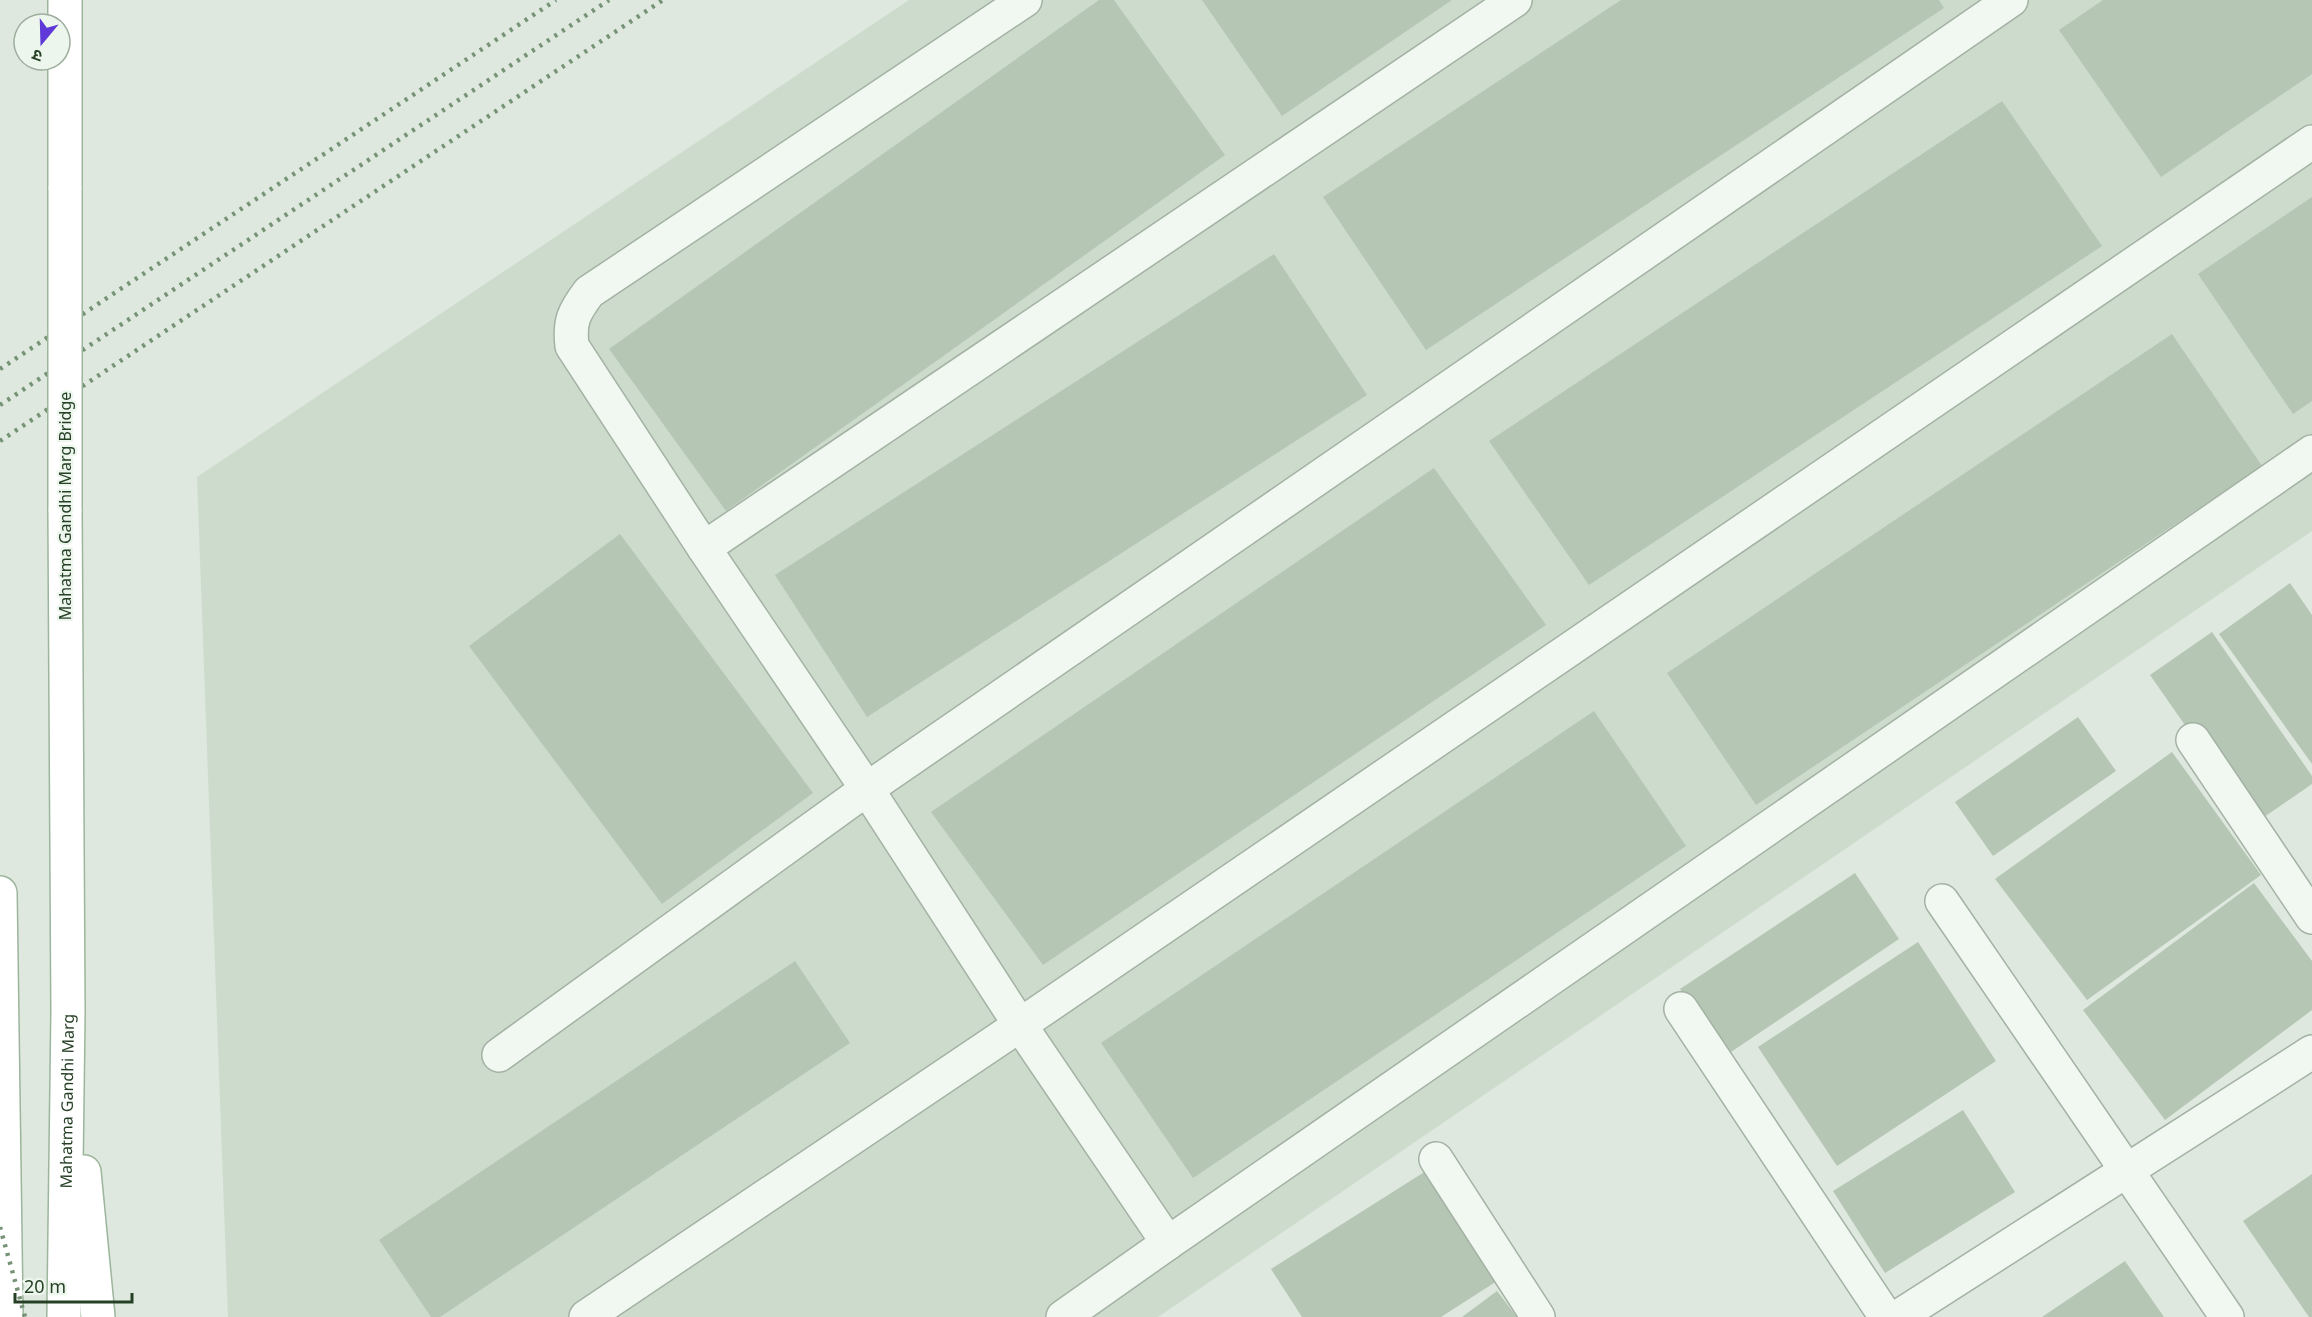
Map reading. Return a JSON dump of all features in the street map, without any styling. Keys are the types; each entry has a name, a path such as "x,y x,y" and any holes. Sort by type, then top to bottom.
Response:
{"main road":[{"name":"Mahatma Gandhi Marg Bridge","path":"65,0 68,1012"},
{"path":"0,893 3,1255 6,1317"},
{"name":"Mahatma Gandhi Marg","path":"64,1317 68,1012"},
{"name":"Mahatma Gandhi Marg","path":"68,1012 98,1317"}],"street":[{"path":"1025,0 589,292 576,308 570,327 572,346 704,548 867,789 1020,1025 1168,1243"},
{"path":"704,548 1515,0"},
{"path":"499,1055 867,789 2011,0"},
{"path":"586,1317 1020,1025 2312,142"},
{"path":"1063,1317 2312,452"},
{"path":"2193,740 2312,917"},
{"path":"1942,902 2227,1317"},
{"path":"1681,1009 1886,1317"},
{"path":"1898,1317 2312,1052"},
{"path":"1436,1158 1538,1317"}],"shaded area":[{"path":"909,0 2312,0 2312,531 1158,1317 228,1317 197,477"}],"building":[{"path":"1099,0 1114,0 1225,155 726,511 609,349"},
{"path":"1202,0 1452,0 1282,116"},
{"path":"1621,0 1939,0 1944,8 1426,350 1323,197"},
{"path":"2103,0 2312,0 2312,74 2161,177 2059,30"},
{"path":"2002,101 2102,246 1589,585 1489,441"},
{"path":"2312,197 2312,401 2293,414 2198,274"},
{"path":"1274,254 1367,395 867,717 775,575"},
{"path":"2172,334 2262,466 1756,805 1667,673"},
{"path":"1434,468 1546,625 1043,965 931,812"},
{"path":"620,534 813,793 662,904 469,646"},
{"path":"2290,583 2312,615 2312,764 2219,634"},
{"path":"2212,632 2312,776 2312,784 2254,824 2150,675"},
{"path":"1594,711 1686,846 1193,1178 1101,1043"},
{"path":"2078,717 2116,771 1993,856 1955,802"},
{"path":"2172,752 2261,875 2087,1000 1995,879"},
{"path":"1855,873 1899,939 1725,1056 1680,989"},
{"path":"2254,883 2312,961 2312,1010 2165,1120 2083,1010"},
{"path":"1918,942 1996,1061 1837,1166 1758,1047"},
{"path":"795,961 850,1043 440,1317 431,1317 379,1240"},
{"path":"1963,1110 2015,1192 1885,1273 1833,1191"},
{"path":"1426,1171 1497,1281 1441,1317 1302,1317 1271,1269"},
{"path":"2312,1174 2312,1317 2309,1317 2243,1221"},
{"path":"2125,1261 2164,1317 2042,1317"},
{"path":"1497,1291 1517,1317 1462,1317"}],"railway":[{"path":"0,369 556,0"},
{"path":"0,405 609,0"},
{"path":"0,441 663,0"},
{"path":"0,1227 25,1317"}]}
